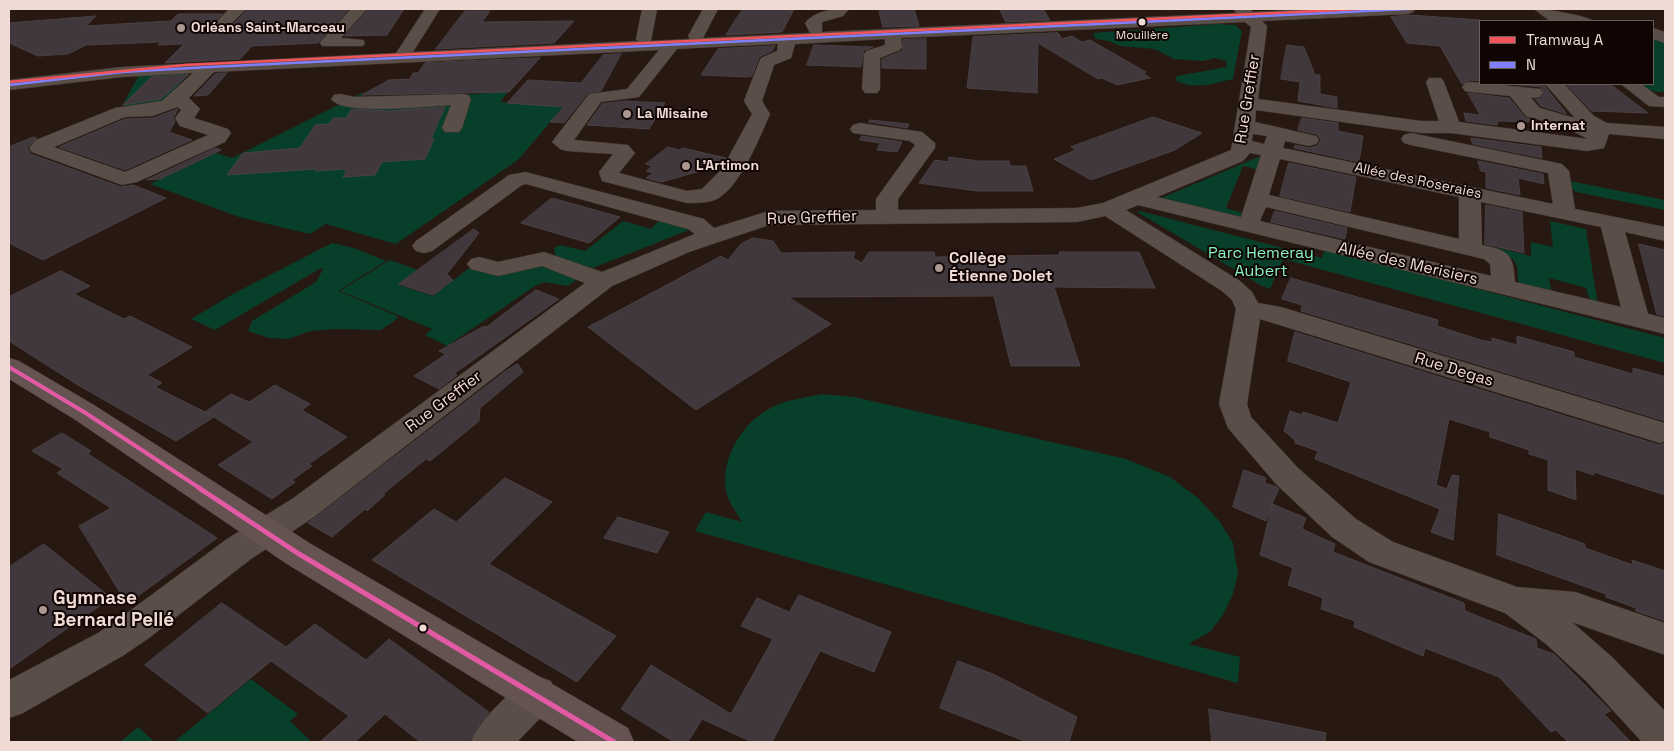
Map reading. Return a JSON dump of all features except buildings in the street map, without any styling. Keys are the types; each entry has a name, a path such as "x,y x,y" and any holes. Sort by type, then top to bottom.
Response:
{"main road":[{"path":"9,367 84,412 265,533 537,694 614,742"}],"street":[{"path":"224,22 238,9"},
{"path":"357,43 328,44 359,9"},
{"path":"418,53 428,42 424,23 432,9"},
{"path":"644,39 649,9"},
{"path":"696,36 710,9"},
{"path":"816,30 813,23 817,19 838,13 841,9"},
{"path":"9,85 126,67 209,67 816,30 979,18 1225,9"},
{"path":"9,77 126,67 418,53 672,45 892,35 1246,13 1408,9"},
{"path":"1542,9 1555,19 1570,20"},
{"name":"Rue Greffier","path":"9,700 111,644 239,549 303,508 603,280 710,236 769,218 1077,215 1109,209 1236,157 1241,151 1259,26 1246,13"},
{"path":"871,89 872,55 894,47 892,35"},
{"path":"672,45 632,93 625,96 601,95 594,98 562,142 567,145 621,149 624,153 609,172 609,177 687,197 698,197 711,194 721,185 745,146 762,114 753,101 768,62 785,54 787,40"},
{"path":"102,90 126,67"},
{"path":"179,98 191,109 184,118 187,122 221,133 218,138 130,178 122,179 39,148 43,144 122,112 152,110 169,104 179,98 209,67"},
{"path":"1434,82 1451,127"},
{"path":"1631,85 1655,102 1665,102"},
{"path":"1471,87 1516,92 1547,89 1602,132"},
{"path":"1516,92 1533,112 1602,132 1624,128 1665,133"},
{"path":"340,99 354,103 462,99 452,128"},
{"path":"1248,103 1421,127 1451,127 1587,145 1596,144 1602,132"},
{"path":"860,129 915,136 925,143 925,148 887,199 887,216"},
{"name":"Allée des Roseraies","path":"1243,135 1274,138 1563,203 1611,222 1665,234"},
{"path":"1250,226 1274,138"},
{"name":"Allée des Roseraies","path":"1274,138 1470,192 1665,214"},
{"path":"424,246 516,179 526,178 696,224 710,236"},
{"path":"1470,192 1470,248"},
{"name":"Allée des Merisiers","path":"1139,197 1148,201 1665,326"},
{"name":"Allée des Merisiers","path":"1258,199 1492,254 1502,262 1503,286"},
{"path":"1109,209 1231,286 1243,297 1248,309 1233,404 1238,421 1286,476 1344,528 1381,552 1517,602 1575,607 1665,639"},
{"path":"1611,222 1636,318"},
{"path":"479,264 498,268 545,249 603,280"},
{"name":"Rue Degas","path":"1248,309 1272,313 1664,432"},
{"path":"1517,602 1559,633 1599,669 1665,738"},
{"path":"491,742 537,694"}],"green space":[{"path":"1217,24 1235,25 1242,31 1233,79 1196,86 1175,80 1177,76 1227,67 1226,61 1215,58 1203,61 1174,59 1155,49 1120,46 1109,41 1096,39 1093,33"},
{"path":"1654,35 1665,40 1665,92 1656,92 1637,85 1654,85"},
{"path":"191,72 160,105 122,106 139,75"},
{"path":"364,92 360,99 508,92 500,102 563,107 518,160 396,244 326,224 310,234 239,217 150,184 216,153 232,158"},
{"path":"1258,157 1262,157 1259,170 1243,166 1226,208 1242,213 1240,217 1159,199"},
{"path":"1570,181 1665,200 1665,210 1576,192 1571,189"},
{"name":"Parc Hemeray Aubert","path":"1140,211 1322,258 1325,249 1665,338 1665,363 1283,259 1270,289 1137,212"},
{"path":"623,221 651,229 659,221 664,221 689,230 593,268 556,259 554,248 560,245 585,251"},
{"path":"1550,221 1586,229 1598,306 1591,304 1586,288 1549,278 1552,294 1519,283 1517,267 1512,258 1481,244 1531,256 1531,242 1553,247"},
{"path":"332,243 354,248 386,261 338,291 397,316 397,319 381,330 335,329 310,331 288,339 269,338 248,331 252,321 316,282 323,269 321,268 215,330 191,319 233,294"},
{"path":"390,260 418,270 399,285 433,296 469,268 492,274 540,264 580,277 568,286 544,282 535,286 447,346 425,335 432,329 340,291"},
{"path":"822,394 854,397 1126,459 1170,477 1198,498 1220,522 1233,543 1238,574 1233,594 1223,615 1210,632 1188,644 1240,657 1238,683 695,531 706,512 742,522 727,495 725,483 729,458 740,436 748,426 757,417 773,407"},
{"path":"251,679 298,714 290,721 312,742 174,742"},
{"path":"138,727 155,742 120,742"}],"tram line":[{"name":"A","path":"9,82 185,65 1360,9"}],"transit line":[{"name":"N","path":"9,85 122,72 209,67 1408,9"},
{"path":"9,367 84,412 299,554 614,742"}],"place":[{"name":"Mouillère","path":"1142,22"},
{"name":"Orléans Saint-Marceau","path":"181,28"},
{"name":"La Misaine","path":"627,114"},
{"name":"Internat","path":"1521,126"},
{"name":"L'Artimon","path":"686,166"},
{"name":"Collège Étienne Dolet","path":"939,268"},
{"name":"Gymnase Bernard Pellé","path":"43,610"}]}
